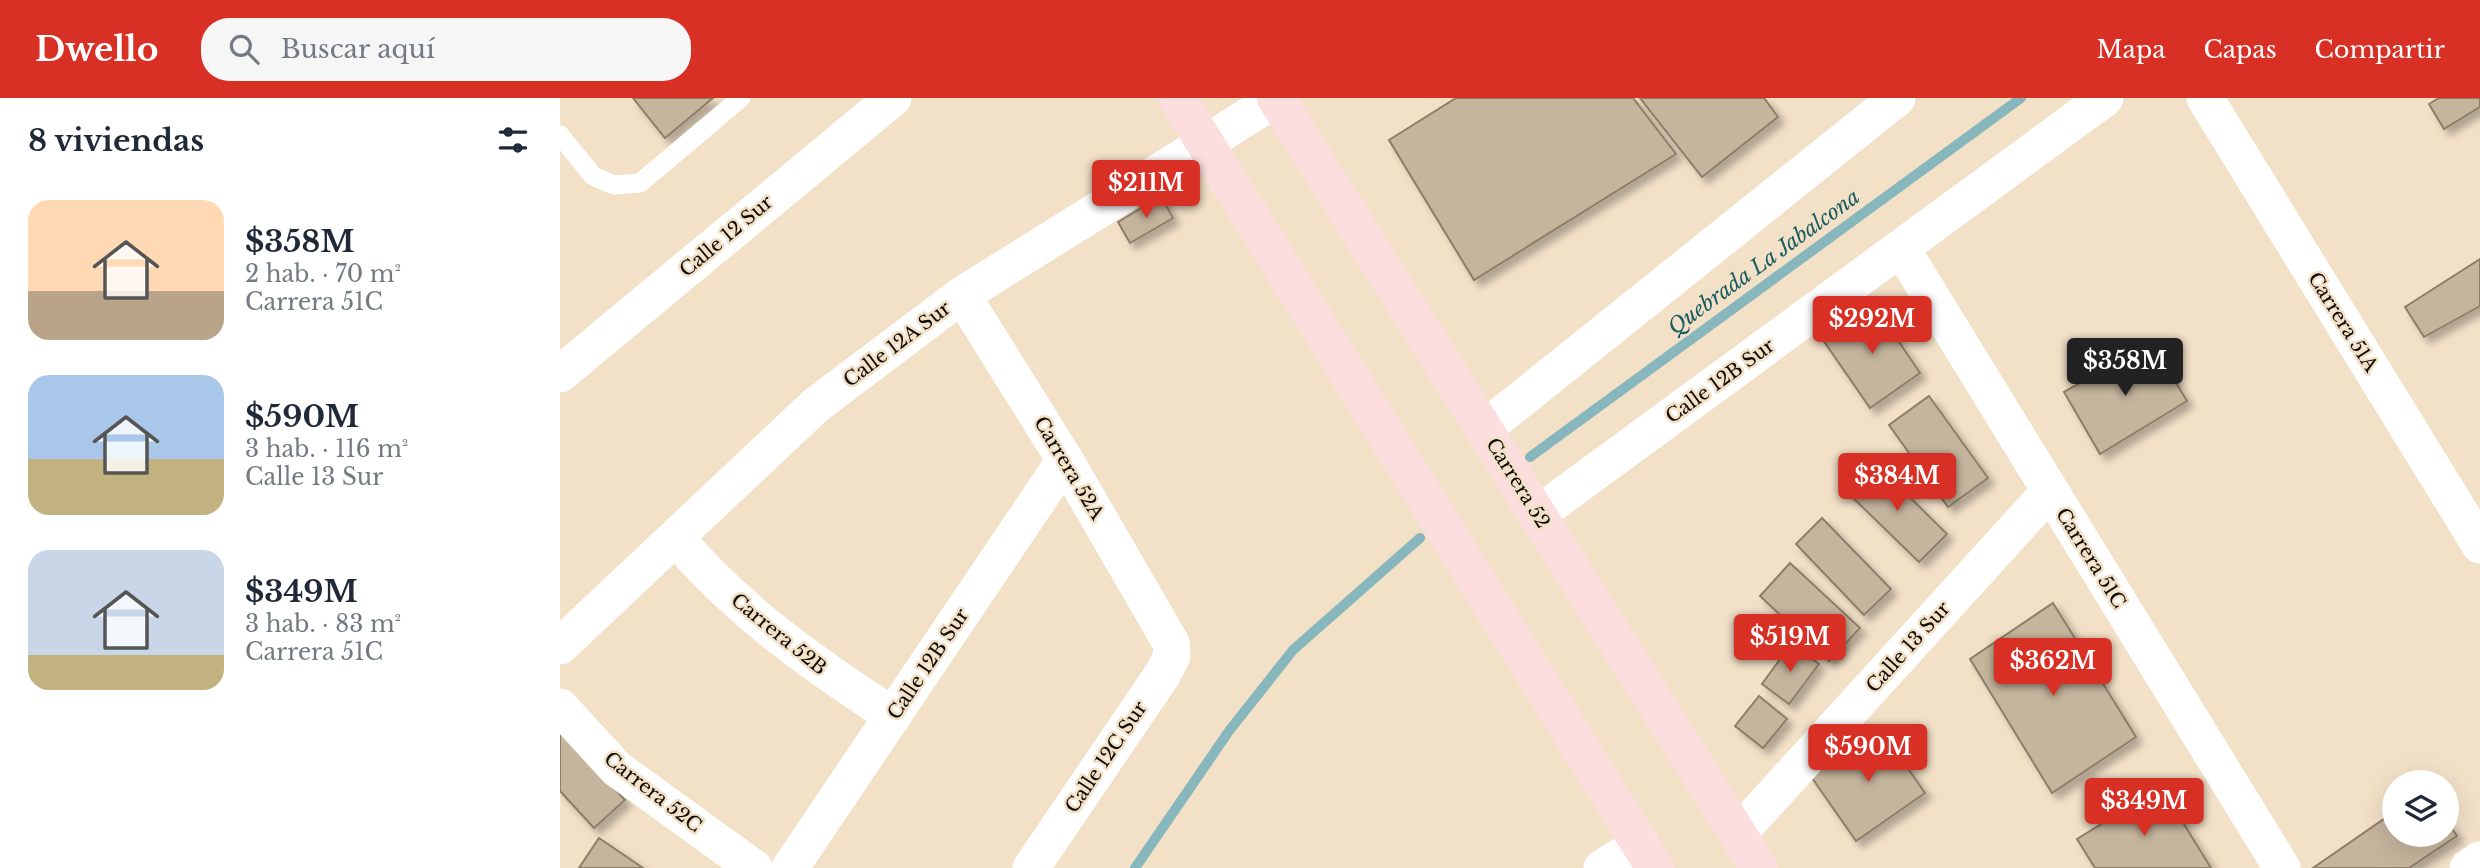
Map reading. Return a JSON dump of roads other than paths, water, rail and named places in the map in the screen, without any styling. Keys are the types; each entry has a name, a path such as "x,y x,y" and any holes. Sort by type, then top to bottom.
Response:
{"main road":[{"path":"1177,98 1648,856"},
{"name":"Carrera 52","path":"1276,98 1759,868"}],"street":[{"name":"Calle 12 Sur","path":"565,360 893,98"},
{"name":"Calle 12A Sur","path":"560,646 816,405 962,295 1276,98"},
{"path":"1484,429 1897,98"},
{"name":"Calle 12B Sur","path":"1538,514 2105,98"},
{"name":"Carrera 51A","path":"2205,98 2480,545"},
{"name":"Carrera 51C","path":"1901,248 2282,868"},
{"name":"Carrera 52A","path":"962,295 1065,460 1171,643"},
{"name":"Calle 12B Sur","path":"790,868 1065,460"},
{"name":"Calle 13 Sur","path":"1738,834 2050,491"},
{"name":"Carrera 52B","path":"676,538 708,576 753,615 812,663 893,716"},
{"name":"Calle 12C Sur","path":"1031,868 1162,675 1172,656 1171,643"},
{"name":"Carrera 52C","path":"560,707 617,769 754,868"},
{"path":"1602,868 1648,856"},
{"path":"2468,868 2480,860"}],"lane":[{"path":"560,135 593,176 614,185 640,183 741,98"}],"waterway":[{"name":"Quebrada La Jabalcona","path":"1530,457 2021,98"},
{"name":"Quebrada La Jabalcona","path":"1135,868 1229,731 1293,650 1420,538"}]}
